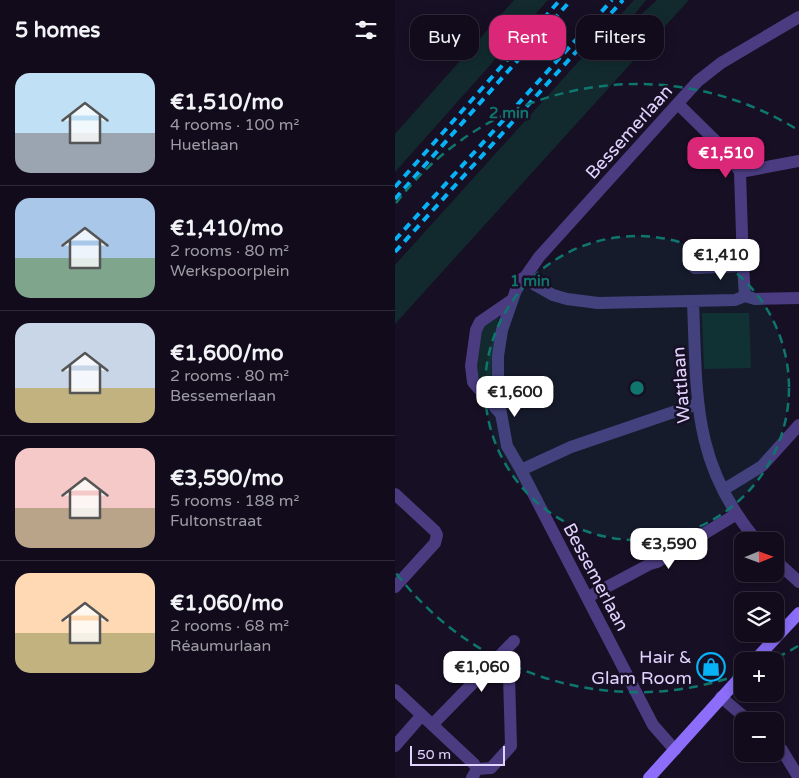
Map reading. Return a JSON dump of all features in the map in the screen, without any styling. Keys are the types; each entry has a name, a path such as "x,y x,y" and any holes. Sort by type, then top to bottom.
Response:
{"main road":[{"path":"762,652 799,613"},
{"path":"649,778 734,683"}],"street":[{"name":"Bessemerlaan","path":"675,750 653,725 521,470 509,452 500,413 498,356 502,330 512,300 523,278 539,257 698,81 721,63 799,17"},
{"path":"678,104 727,152 740,172 745,296"},
{"path":"740,172 799,161"},
{"path":"695,268 743,266"},
{"path":"523,278 553,295 598,303 693,302 735,300 745,296 755,299 799,298"},
{"name":"Bessemerlaan","path":"500,413 473,382 474,338 480,322 512,300"},
{"name":"Wattlaan","path":"693,302 697,404 708,455 735,516 749,532"},
{"path":"521,470 571,447 697,404"},
{"path":"723,490 762,466 799,425"},
{"path":"395,494 437,535 435,543 395,587"},
{"path":"588,598 657,562 735,516"},
{"path":"784,568 799,582"},
{"path":"433,724 514,641"},
{"path":"395,690 474,764 475,774 491,768 511,746 509,676"},
{"path":"721,697 738,712"},
{"path":"395,746 423,715"},
{"path":"784,753 799,778"}],"green space":[{"path":"514,0 548,0 535,15 501,15"},
{"path":"634,0 646,0 634,15 620,15"},
{"path":"657,0 689,0 664,27 664,15 640,15"},
{"path":"489,28 489,60 495,60 395,172 395,134 461,60 479,60 479,39"},
{"path":"580,60 634,60 395,324 395,265"},
{"path":"702,313 749,313 751,368 704,369"},
{"path":"499,316 492,357 491,394 476,376 481,328"}],"railway":[{"path":"395,187 560,0"},
{"path":"395,199 571,0"},
{"path":"395,240 612,0"},
{"path":"395,252 623,0"}],"place":[{"name":"Hair & Glam Room","path":"711,667"}]}
